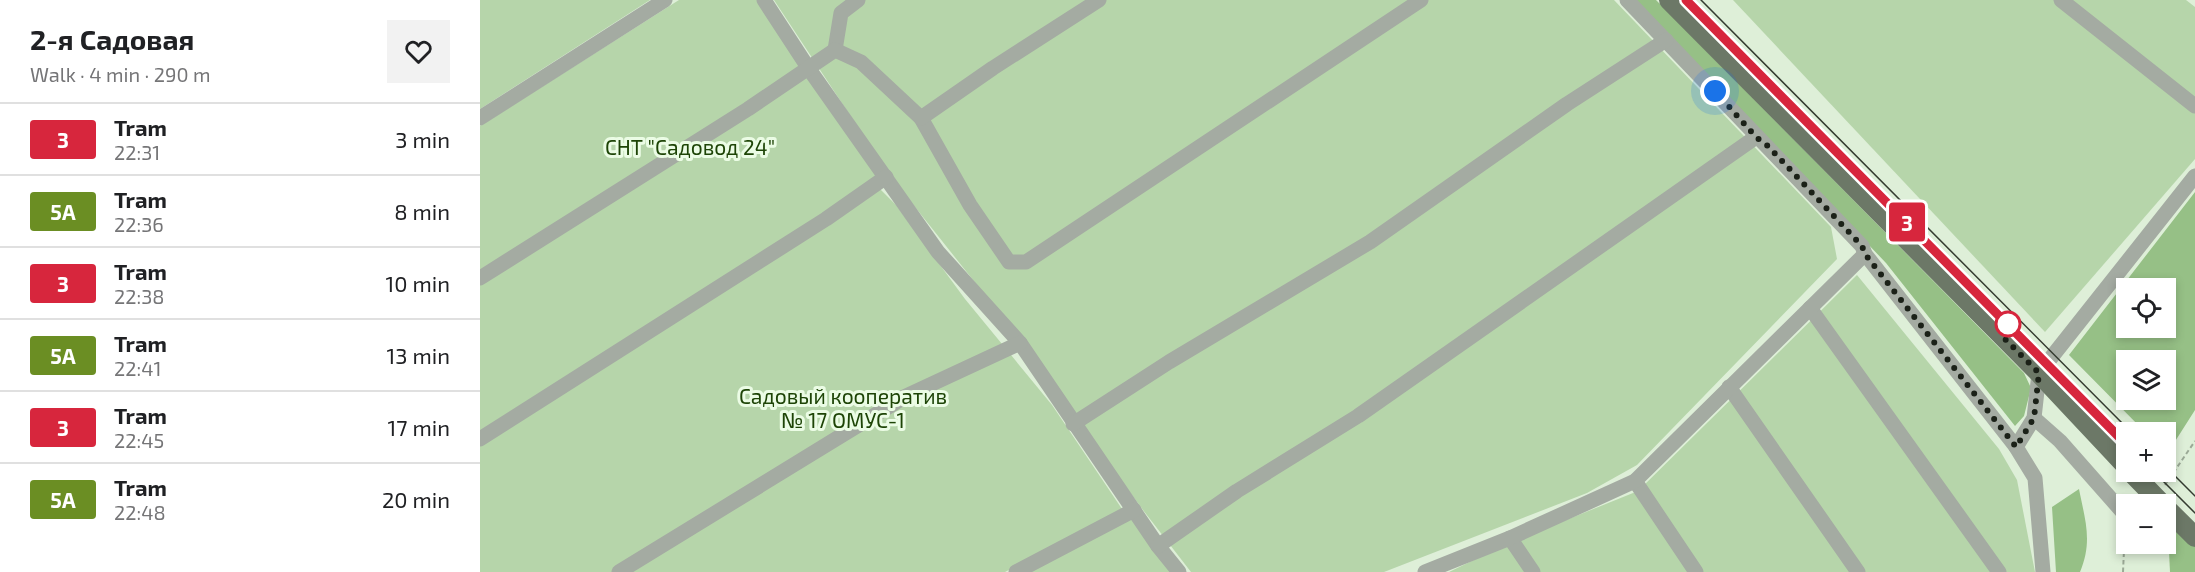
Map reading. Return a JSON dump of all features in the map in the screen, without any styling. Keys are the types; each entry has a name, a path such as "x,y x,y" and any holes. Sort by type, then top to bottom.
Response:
{"main road":[{"path":"1669,0 2039,373 2116,455"},
{"path":"2141,482 2152,494"},
{"path":"2176,518 2195,537"}],"street":[{"path":"480,118 664,0"},
{"path":"764,0 809,69 938,252 1020,343 1073,424 1158,546 1179,572"},
{"path":"480,278 809,69 835,50 841,13 858,0"},
{"path":"921,118 993,68 1099,0"},
{"path":"835,50 861,62 921,118 970,205 1009,262 1026,262 1421,0"},
{"path":"1627,0 1862,246 1865,254 2016,447 2035,478 2043,572"},
{"path":"2061,0 2195,106"},
{"path":"1073,424 1169,362 1370,242 1567,104 1666,40"},
{"path":"1158,546 1237,491 1377,402 1756,137"},
{"path":"2016,447 2034,418 2039,373 2195,176"},
{"path":"480,439 826,219 886,177"},
{"path":"1425,572 1510,538 1635,480 1865,254"},
{"path":"1810,308 1999,572"},
{"path":"619,572 906,396 1020,343"},
{"path":"1729,387 1858,572"},
{"path":"2034,418 2060,441 2116,505"},
{"path":"1635,480 1696,572"},
{"path":"1016,572 1134,510"},
{"path":"1510,538 1533,572"}],"path":[{"path":"2166,494 2195,441"},
{"path":"2123,572 2124,554"}],"green space":[{"path":"480,0 650,0 480,109"},
{"name":"СНТ \"Садовод 24\"","path":"679,0 759,0 875,169 875,181 480,431 480,126"},
{"path":"774,0 1614,0 1831,227 1837,259 1637,465 1587,493 1384,572 1191,572 985,295 888,173"},
{"path":"1635,0 1656,0 2024,373 2031,388 2024,416 2015,426 1886,263"},
{"path":"1733,0 2186,0 2195,7 2195,159 2045,332"},
{"name":"Садовый кооператив № 17 ОМУС-1","path":"880,189 896,205 965,299 1052,405 1122,509 1005,572 480,572 480,445"},
{"path":"2195,192 2195,410 2176,440 2176,422 2135,422 2123,410 2176,410 2176,350 2116,350 2116,403 2069,355 2116,294 2116,338 2176,338 2176,278 2129,278"},
{"path":"1857,275 1999,449 2017,480 2035,572 1449,572 1509,543 1638,491"},
{"path":"2079,489 2087,530 2084,561 2080,572 2056,572 2052,507"},
{"path":"1129,516 1172,572 1026,572"},
{"path":"2176,520 2195,540 2195,572 2170,572 2169,554 2176,554"}],"tram line":[{"path":"1686,0 2116,434"},
{"name":"3","path":"1686,0 2116,434"},
{"path":"1701,0 2121,422"},
{"path":"2176,477 2195,496"},
{"path":"2164,482 2195,513"}],"route":[{"path":"1715,91 1756,137 1768,146 1862,246 1865,254 2016,447 2034,418 2039,373 2005,339 2008,324"}]}
